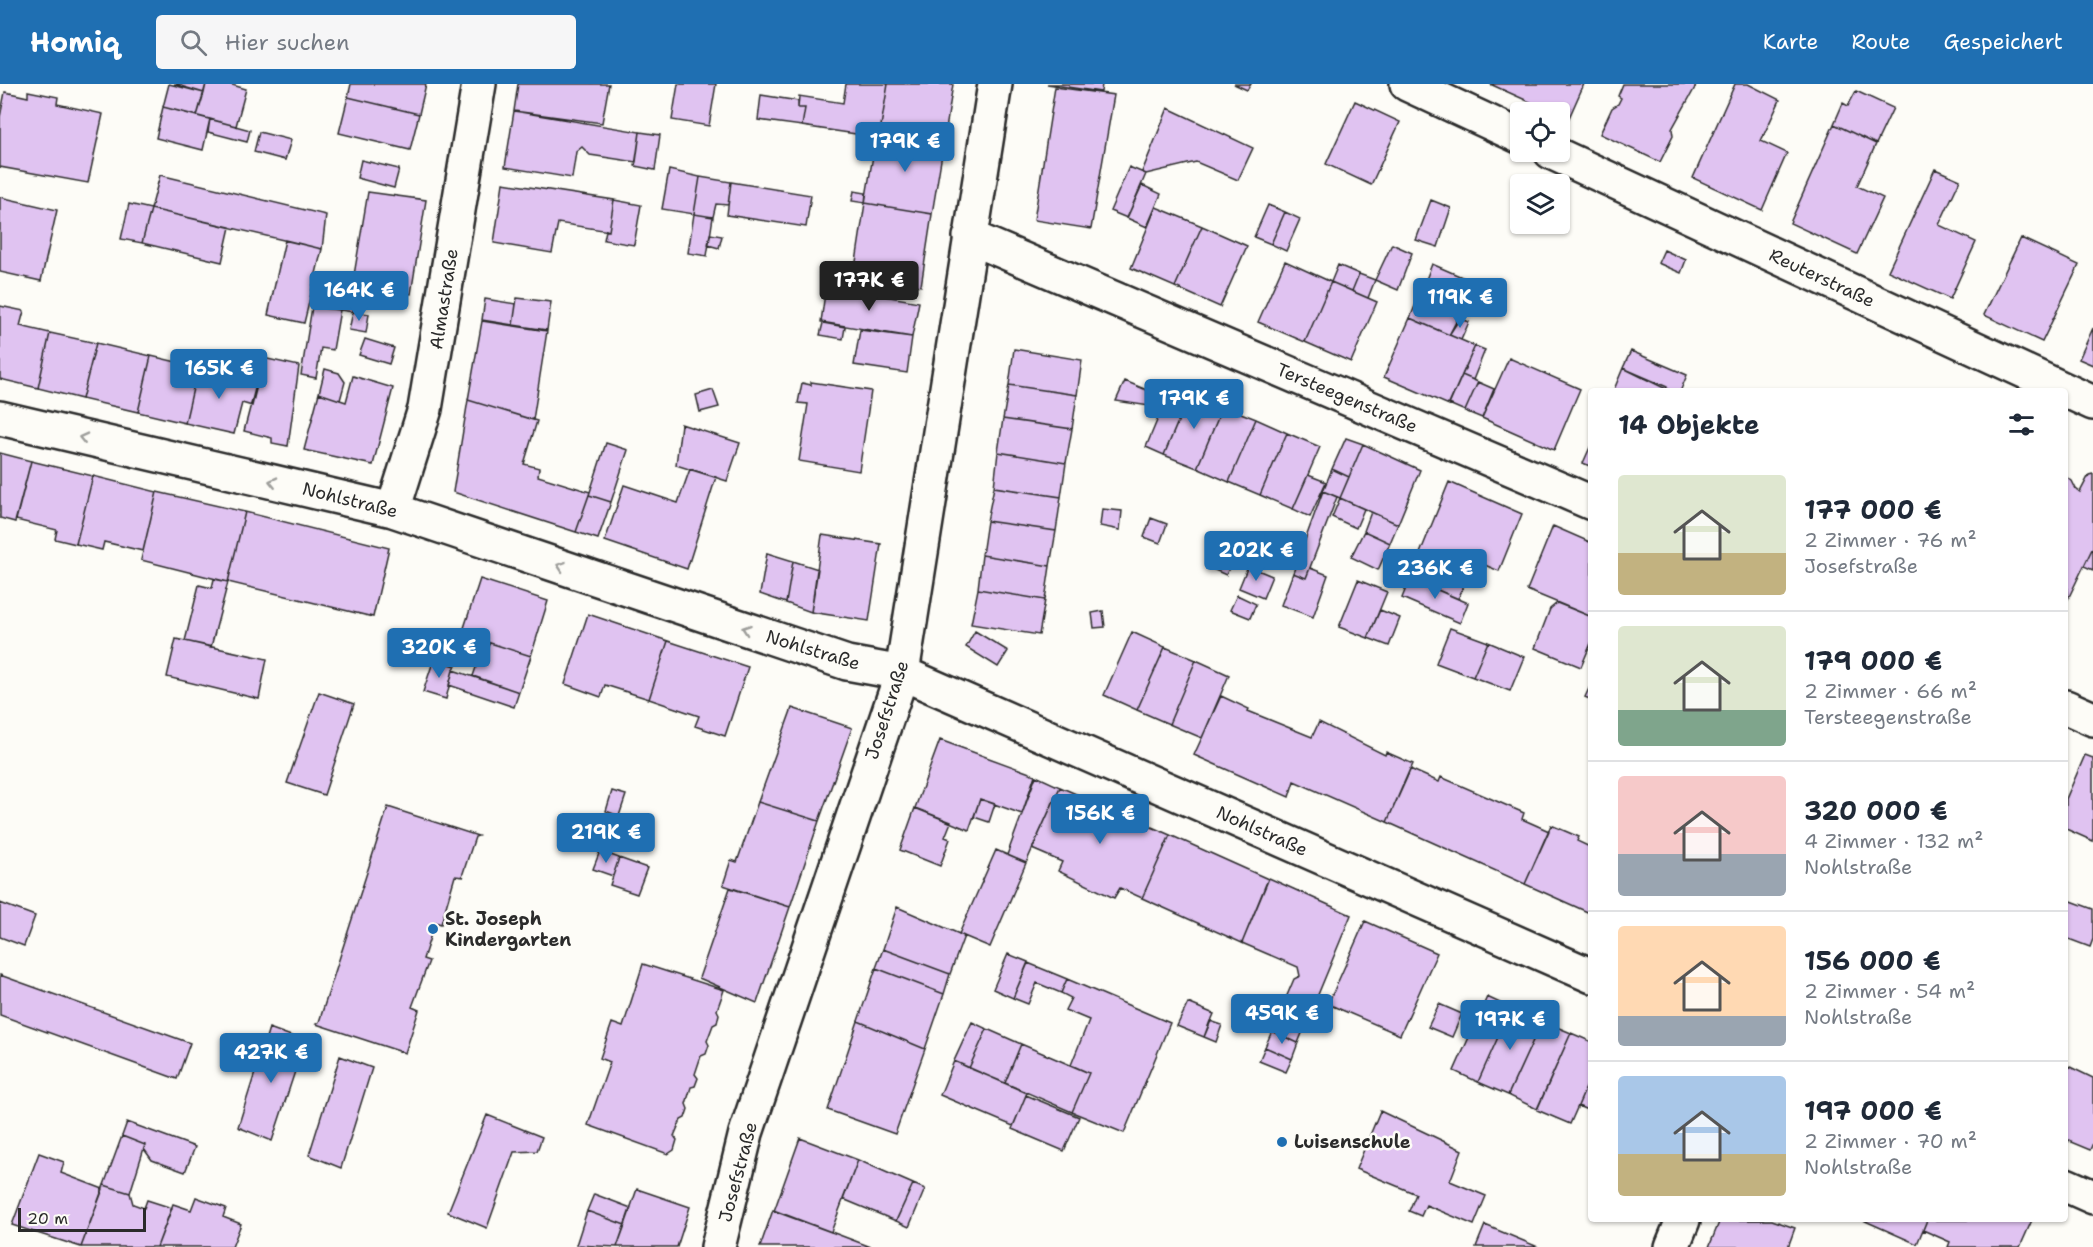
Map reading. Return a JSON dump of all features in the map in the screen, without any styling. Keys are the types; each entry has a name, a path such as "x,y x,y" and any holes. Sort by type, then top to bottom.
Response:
{"street":[{"name":"Almastraße","path":"393,510 425,409 479,84"},
{"name":"Josefstraße","path":"718,1247 750,1123 902,674 994,84"},
{"path":"1407,84 1510,132"},
{"name":"Reuterstraße","path":"1570,161 2061,388"},
{"name":"Tersteegenstraße","path":"970,237 1588,502"},
{"name":"Reuterstraße","path":"2068,391 2093,403"},
{"name":"Nohlstraße","path":"0,418 393,510 847,663 902,674 1588,974"},
{"path":"2068,708 2093,719"},
{"path":"2068,1186 2093,1197"},
{"path":"1672,1247 1682,1222"}],"building":[{"path":"169,84 204,93 197,116 163,107"},
{"path":"174,84 206,84 204,93"},
{"path":"206,84 229,84 246,89 236,126 197,116"},
{"path":"351,84 426,84 419,114 348,97"},
{"path":"518,84 609,84 602,123 514,111"},
{"path":"678,84 716,84 709,126 672,120"},
{"path":"846,84 888,84 880,132 856,134 802,126 805,108 798,108 799,96 843,103"},
{"path":"888,84 953,84 944,142 880,132"},
{"path":"1047,84 1102,84 1101,92"},
{"path":"1234,84 1251,84 1247,90"},
{"path":"1490,84 1584,84 1570,116 1570,102 1530,102"},
{"path":"1623,84 1697,84 1672,129 1673,136 1660,162 1600,134 1612,108 1621,98 1618,96"},
{"path":"1735,84 1748,84 1780,100 1761,141 1787,153 1762,210 1693,178"},
{"path":"1055,87 1114,95 1091,229 1034,220"},
{"path":"28,91 58,97 57,104 103,114 88,183 0,167 0,117 5,92 28,97"},
{"path":"1856,91 1893,108 1876,144 1834,124 1843,103 1848,106"},
{"path":"761,95 798,101 798,108 805,108 802,126 758,120"},
{"path":"348,97 419,114 410,150 339,133"},
{"path":"1355,101 1400,122 1371,185 1326,164"},
{"path":"163,107 210,119 203,150 156,138"},
{"path":"1168,108 1253,148 1238,180 1196,162 1146,174 1142,172"},
{"path":"514,111 640,132 636,162 590,155 582,147 576,152 572,178 505,167"},
{"path":"210,119 250,130 247,142 208,132"},
{"path":"1834,124 1876,144 1857,186 1883,198 1857,254 1790,223"},
{"path":"259,132 291,140 285,160 254,152"},
{"path":"640,132 660,135 655,170 635,166"},
{"path":"877,132 944,142 932,214 865,203"},
{"path":"361,160 399,169 394,188 357,178"},
{"path":"1129,167 1146,174 1127,218 1110,211"},
{"path":"1935,169 1960,180 1939,225 1976,242 1950,299 1888,271"},
{"path":"669,170 700,177 694,214 662,209"},
{"path":"160,175 326,215 322,249 151,209"},
{"path":"700,177 731,182 728,205 716,204 713,217 694,214"},
{"path":"731,182 811,195 806,227 727,215"},
{"path":"503,183 614,200 609,231 558,223 552,253 494,243"},
{"path":"1142,185 1161,194 1147,227 1127,218"},
{"path":"854,191 866,193 865,203 852,201"},
{"path":"368,192 426,200 411,294 352,287"},
{"path":"0,197 57,210 41,281 0,272"},
{"path":"614,200 641,205 634,245 604,240 606,230 609,231"},
{"path":"1431,200 1451,208 1438,247 1416,240"},
{"path":"865,203 932,214 921,286 854,275"},
{"path":"129,204 151,209 142,243 121,239"},
{"path":"1268,205 1285,212 1271,244 1254,237"},
{"path":"1156,207 1202,226 1175,287 1131,268"},
{"path":"151,209 230,227 222,262 142,243"},
{"path":"1285,212 1300,219 1286,251 1271,244"},
{"path":"694,214 713,217 707,256 688,253"},
{"path":"1202,226 1247,246 1220,307 1175,287"},
{"path":"710,234 722,236 719,248 708,245"},
{"path":"2021,238 2079,265 2042,342 1984,315"},
{"path":"285,240 322,249 304,323 268,315"},
{"path":"1392,244 1412,253 1398,290 1375,280"},
{"path":"1664,250 1686,260 1681,273 1658,263"},
{"path":"1285,261 1331,282 1305,342 1258,322"},
{"path":"1432,264 1485,287 1477,307 1425,282"},
{"path":"1338,265 1359,274 1352,291 1331,282"},
{"path":"1359,274 1375,280 1368,298 1352,291"},
{"path":"1331,282 1377,302 1351,362 1305,342"},
{"path":"1425,282 1467,301 1449,335 1410,318"},
{"path":"826,286 919,302 912,337 821,322"},
{"path":"317,288 355,293 353,312 315,306"},
{"path":"517,298 551,302 547,330 513,325"},
{"path":"485,299 516,304 513,325 482,320"},
{"path":"0,306 24,311 20,326 50,333 38,388 0,379"},
{"path":"312,307 340,310 333,350 321,348 316,378 301,375"},
{"path":"353,312 369,314 366,333 349,330"},
{"path":"1410,318 1475,346 1449,405 1384,377"},
{"path":"1460,318 1469,322 1461,340 1449,335"},
{"path":"482,321 547,331 533,420 468,400"},
{"path":"823,323 845,327 843,339 820,335"},
{"path":"2093,328 2093,365 2079,359"},
{"path":"860,330 912,337 907,373 854,365"},
{"path":"50,333 96,343 82,399 38,388"},
{"path":"365,339 394,348 389,364 359,355"},
{"path":"96,343 151,356 138,412 82,399"},
{"path":"1475,346 1485,350 1473,380 1462,375"},
{"path":"1014,349 1082,360 1077,395 1009,385"},
{"path":"1631,351 1687,375 1682,388 1664,388 1623,368"},
{"path":"151,356 198,367 185,423 138,412"},
{"path":"263,358 299,366 288,446 272,443 272,438 244,431"},
{"path":"1509,358 1580,389 1554,450 1482,418"},
{"path":"198,367 258,381 252,406 242,403 234,434 185,423"},
{"path":"1623,368 1667,387 1667,388 1615,388"},
{"path":"325,369 339,373 345,382 340,400 319,393"},
{"path":"1462,375 1478,382 1465,411 1449,404"},
{"path":"353,376 393,388 373,465 304,450 319,393 346,402"},
{"path":"1125,381 1161,396 1156,407 1116,401"},
{"path":"811,382 871,391 859,471 799,461 808,404 798,403 802,383 811,385"},
{"path":"1478,382 1494,389 1482,418 1465,411"},
{"path":"1009,385 1077,395 1072,429 1003,419"},
{"path":"713,390 719,407 700,412 696,395"},
{"path":"1191,391 1223,406 1197,468 1164,455"},
{"path":"468,400 537,421 524,464 539,468 538,476 590,492 576,532 453,492"},
{"path":"1223,406 1256,419 1229,482 1197,468"},
{"path":"1161,411 1179,419 1164,455 1146,447"},
{"path":"1003,419 1072,429 1066,463 998,452"},
{"path":"1256,419 1287,433 1260,495 1229,482"},
{"path":"681,424 740,443 727,481 676,465"},
{"path":"1287,433 1320,447 1293,509 1260,495"},
{"path":"1346,438 1363,444 1349,477 1332,469"},
{"path":"606,443 628,450 611,502 589,495"},
{"path":"1363,444 1420,470 1398,524 1340,498"},
{"path":"998,452 1066,463 1061,497 994,487"},
{"path":"1588,452 1588,465 1583,463"},
{"path":"0,453 31,461 15,522 0,518"},
{"path":"31,461 93,476 76,544 55,539 57,530 16,520"},
{"path":"690,469 716,477 687,569 605,541 624,485 678,503"},
{"path":"1332,469 1349,477 1340,498 1323,491"},
{"path":"2093,474 2093,547 2068,599 2068,478 2080,492 2089,475"},
{"path":"1308,475 1326,482 1310,517 1293,509"},
{"path":"93,476 157,492 143,551 104,542 102,550 76,544"},
{"path":"1449,482 1522,514 1499,571 1468,558 1463,571 1469,574 1458,599 1410,578"},
{"path":"994,487 1061,497 1056,531 987,521"},
{"path":"1323,491 1337,497 1306,578 1293,573"},
{"path":"157,492 245,512 228,582 141,560"},
{"path":"589,495 611,502 598,539 576,532"},
{"path":"1340,498 1364,509 1356,528 1332,517"},
{"path":"1102,509 1122,511 1120,530 1100,526"},
{"path":"245,512 389,548 373,617 228,582"},
{"path":"1371,512 1398,524 1390,543 1364,531"},
{"path":"1151,518 1167,524 1160,543 1144,537"},
{"path":"987,521 1056,531 1050,566 982,555"},
{"path":"1553,526 1588,541 1588,615 1527,590"},
{"path":"1364,531 1390,543 1378,570 1351,557"},
{"path":"822,535 881,544 869,621 811,612"},
{"path":"2093,547 2093,570 2084,566"},
{"path":"1216,549 1234,556 1226,575 1208,567"},
{"path":"767,553 793,561 786,603 760,594"},
{"path":"982,555 1050,566 1045,600 978,589"},
{"path":"793,561 818,569 811,612 786,603"},
{"path":"1248,566 1272,576 1263,598 1239,588"},
{"path":"1310,568 1328,575 1313,617 1281,605 1293,573 1306,578"},
{"path":"1410,578 1468,603 1460,623 1402,598"},
{"path":"214,579 228,582 211,647 185,641 199,585 212,588"},
{"path":"480,579 548,601 531,656 462,634"},
{"path":"1358,580 1387,592 1368,638 1339,627"},
{"path":"978,589 1045,600 1039,635 971,624"},
{"path":"1237,595 1256,604 1250,618 1230,610"},
{"path":"1557,603 1588,615 1588,650 1581,667 1535,648 1550,609"},
{"path":"1380,610 1400,618 1389,646 1368,638"},
{"path":"1103,611 1105,627 1094,628 1092,613"},
{"path":"588,614 668,641 649,699 605,685 601,697 565,684"},
{"path":"1450,628 1488,642 1473,677 1436,663"},
{"path":"975,631 1008,651 998,667 966,647"},
{"path":"1132,632 1165,647 1137,710 1104,695"},
{"path":"474,638 490,643 479,660 468,657"},
{"path":"176,639 267,659 259,699 167,677"},
{"path":"668,641 748,667 725,736 695,726 699,716 649,699"},
{"path":"1488,642 1524,657 1510,691 1473,677"},
{"path":"490,643 531,656 519,692 473,676 480,656"},
{"path":"1165,647 1196,660 1169,724 1137,710"},
{"path":"434,659 456,666 446,699 423,692"},
{"path":"1196,660 1229,675 1202,738 1169,724"},
{"path":"453,670 519,692 514,707 449,685"},
{"path":"319,692 354,704 324,795 287,783"},
{"path":"1221,696 1249,709 1248,711 1312,737 1319,722 1385,755 1386,752 1413,764 1387,822 1294,781 1289,797 1194,755"},
{"path":"792,708 852,728 819,821 758,802"},
{"path":"940,740 1035,775 1022,814 980,799 969,830 915,808"},
{"path":"2085,755 2093,758 2093,841 2068,830 2068,794"},
{"path":"1410,769 1439,782 1441,777 1524,813 1522,819 1549,831 1525,884 1387,822"},
{"path":"1036,776 1060,787 1026,863 1007,855"},
{"path":"1060,787 1170,835 1142,898 1120,888 1114,898 1058,871 1062,862 1032,849"},
{"path":"612,791 626,795 619,816 606,811"},
{"path":"980,799 995,804 989,822 974,817"},
{"path":"758,802 819,821 790,907 723,885 731,860 737,862"},
{"path":"388,807 478,836 475,837 462,876 464,877 455,876 441,924 435,922 423,959 429,961 412,1007 419,1010 405,1053 316,1024 319,1022"},
{"path":"915,808 951,822 945,837 950,839 940,866 900,850"},
{"path":"1551,825 1579,837 1577,841 1588,846 1588,912 1525,884"},
{"path":"1170,835 1268,879 1242,943 1142,898"},
{"path":"996,850 1026,863 990,947 959,934"},
{"path":"600,851 619,858 613,876 593,869"},
{"path":"619,858 647,868 637,894 610,885"},
{"path":"1269,878 1351,915 1298,1043 1272,1031 1294,979 1300,976 1298,967 1242,943"},
{"path":"730,888 790,907 757,1003 699,978"},
{"path":"2068,900 2093,909 2093,939 2090,947 2068,939"},
{"path":"0,903 35,916 24,946 0,937"},
{"path":"897,907 964,936 950,974 883,949"},
{"path":"1365,921 1437,953 1400,1035 1328,1004"},
{"path":"883,949 950,974 944,994 876,968"},
{"path":"1008,954 1028,962 1013,998 993,989"},
{"path":"1028,963 1067,979 1061,993 1037,983 1028,1004 1013,998"},
{"path":"643,964 724,990 717,1010 719,1014 717,1023 713,1025 707,1041 709,1045 706,1054 701,1056 695,1074 698,1078 695,1086 691,1087 685,1118 681,1120 674,1136 677,1140 674,1150 668,1154 588,1125 610,1062 600,1058 612,1023 623,1027"},
{"path":"876,968 944,994 925,1049 858,1021"},
{"path":"0,975 190,1043 177,1079 0,1015"},
{"path":"1067,979 1170,1023 1124,1133 1072,1112 1089,1073 1071,1065 1089,1020 1065,1010 1071,998 1061,993"},
{"path":"1487,997 1511,1008 1478,1082 1454,1071"},
{"path":"1188,1003 1214,1014 1204,1037 1177,1026"},
{"path":"1439,1004 1462,1014 1452,1037 1428,1027"},
{"path":"1511,1008 1542,1021 1508,1095 1478,1082"},
{"path":"858,1021 925,1049 895,1134 828,1110"},
{"path":"1210,1021 1222,1025 1216,1042 1204,1037"},
{"path":"1542,1021 1571,1033 1537,1109 1508,1095"},
{"path":"972,1022 987,1029 969,1068 954,1061"},
{"path":"269,1028 305,1041 272,1141 238,1127"},
{"path":"987,1029 1021,1044 1005,1083 969,1068"},
{"path":"1272,1031 1298,1043 1292,1059 1265,1047"},
{"path":"1571,1033 1588,1040 1588,1083 1570,1124 1537,1110"},
{"path":"1021,1044 1089,1073 1072,1112 1005,1083"},
{"path":"1265,1047 1292,1059 1286,1072 1259,1061"},
{"path":"340,1056 372,1068 341,1168 309,1155"},
{"path":"954,1061 1027,1093 1013,1126 940,1095"},
{"path":"2068,1066 2093,1078 2093,1143 2090,1150 2068,1141"},
{"path":"1588,1083 1588,1110 1578,1106"},
{"path":"1026,1095 1079,1117 1064,1151 1012,1129"},
{"path":"1380,1111 1462,1150 1450,1181 1486,1196 1474,1225 1426,1205 1421,1216 1409,1211 1416,1194 1356,1169"},
{"path":"487,1115 542,1137 537,1151 514,1152 487,1228 448,1212"},
{"path":"127,1122 195,1147 185,1172 152,1160 144,1149 145,1145 122,1136"},
{"path":"122,1136 145,1145 130,1193 104,1185"},
{"path":"800,1138 858,1160 831,1232 774,1211"},
{"path":"39,1153 64,1162 61,1173 103,1189 81,1247 12,1225"},
{"path":"858,1160 913,1184 896,1221 843,1199"},
{"path":"913,1184 925,1189 909,1227 896,1221"},
{"path":"104,1185 130,1193 133,1204 144,1208 147,1200 172,1208 157,1247 81,1247"},
{"path":"637,1189 690,1207 677,1247 617,1247"},
{"path":"594,1194 631,1208 625,1225 587,1211"},
{"path":"196,1197 226,1208 223,1217 241,1224 232,1247 157,1247 173,1204 191,1210"},
{"path":"773,1210 776,1211 871,1247 760,1247"},
{"path":"587,1211 625,1225 617,1247 576,1245"},
{"path":"1719,1222 1778,1222 1795,1228 1788,1247 1709,1247"},
{"path":"1868,1222 1926,1222 1917,1244"},
{"path":"1926,1222 2031,1222 2020,1247 1948,1247 1950,1242 1923,1230"},
{"path":"1485,1225 1538,1247 1476,1247"}],"place":[{"name":"St. Joseph Kindergarten","path":"433,929"},
{"name":"Luisenschule","path":"1282,1142"}]}
